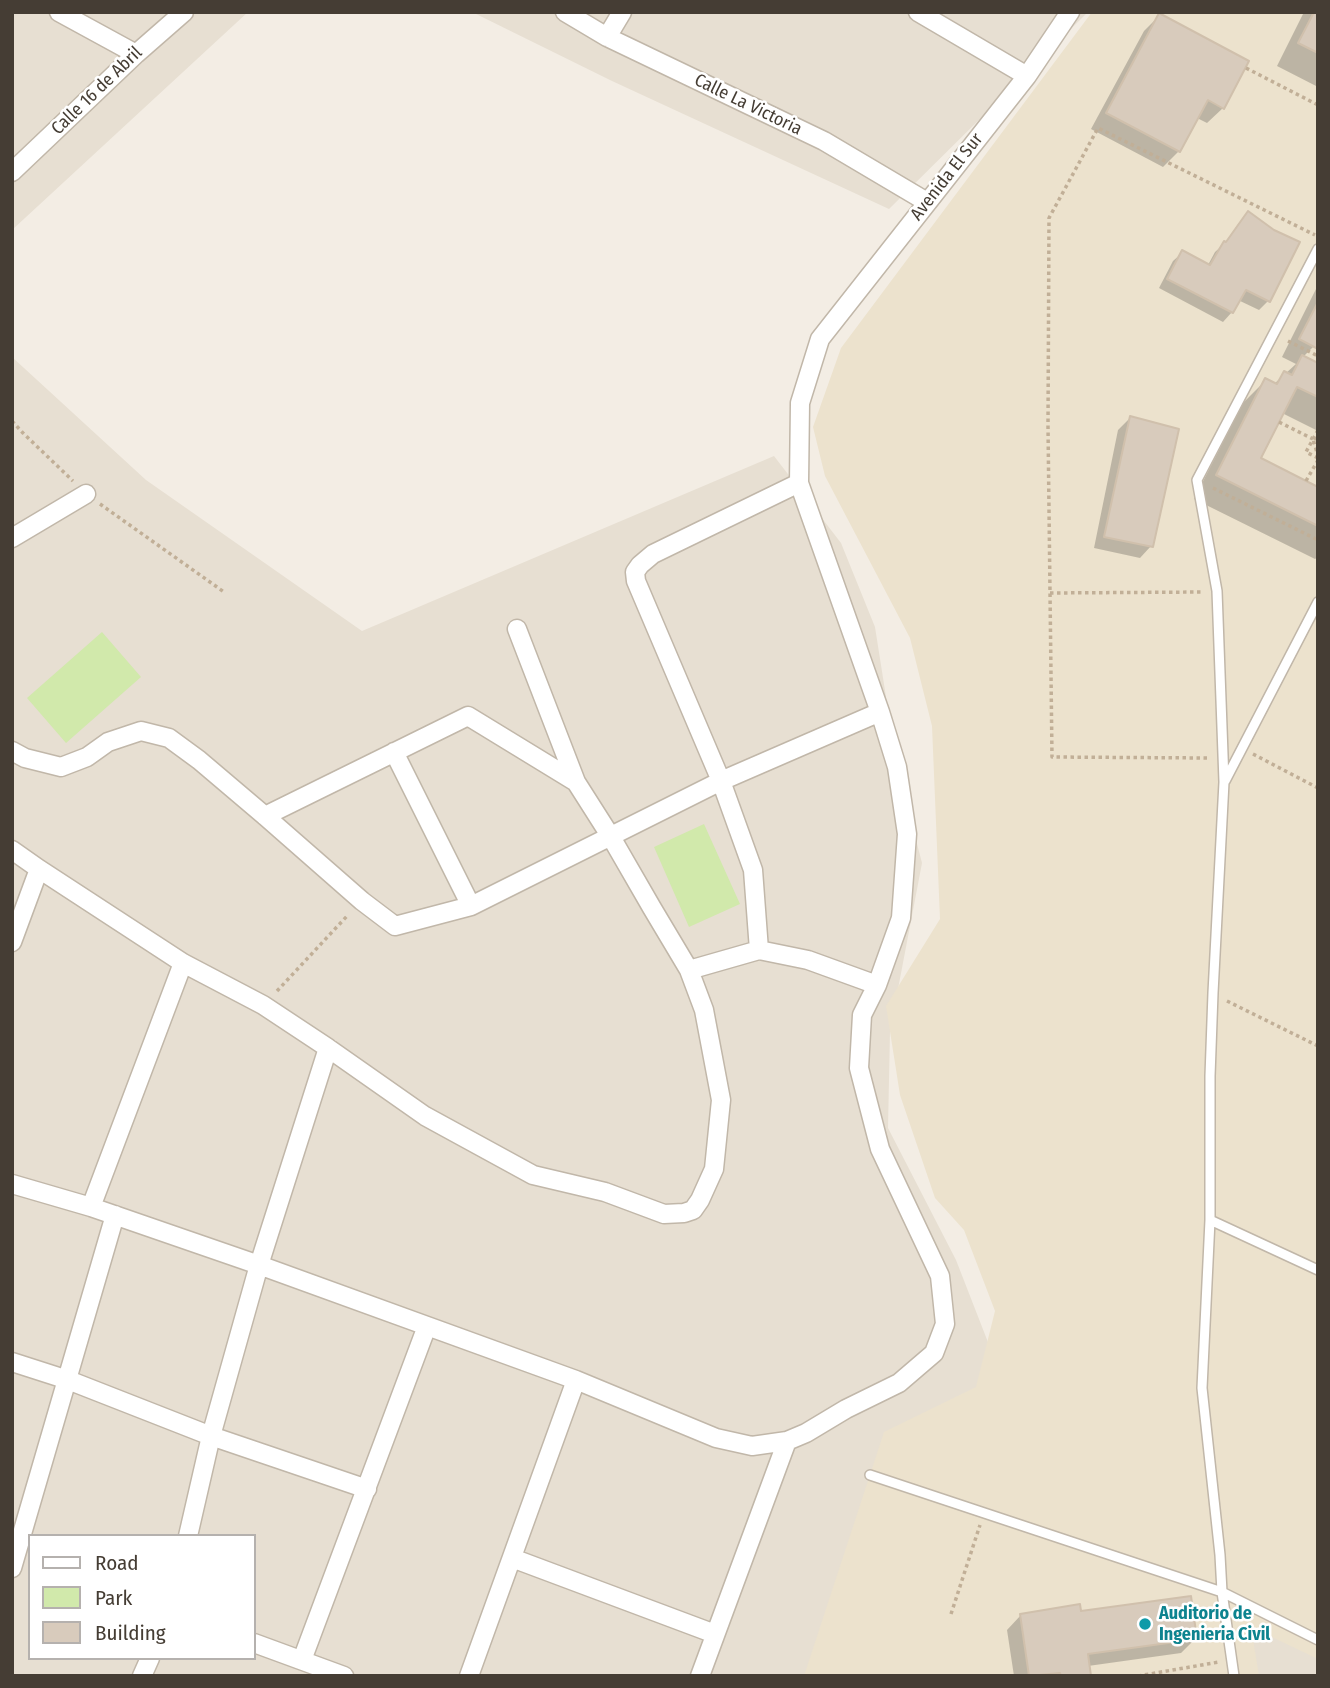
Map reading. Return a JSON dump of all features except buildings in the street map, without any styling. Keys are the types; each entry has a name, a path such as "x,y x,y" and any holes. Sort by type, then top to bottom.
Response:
{"street":[{"path":"59,12 136,54"},
{"name":"Calle 16 de Abril","path":"17,161 184,12"},
{"name":"Calle La Victoria","path":"565,12 607,37 824,141 927,202"},
{"path":"607,37 622,12"},
{"path":"918,12 1027,75"},
{"name":"Avenida El Sur","path":"799,483 800,403 820,339 1027,75 1070,12"},
{"path":"12,1184 92,1207 259,1265 576,1380 716,1438 752,1447 787,1441 900,1383 934,1353 945,1324 940,1276 880,1149 859,1068 862,1015 877,985 901,918 907,834 897,766 799,483 653,554 635,572 636,581 721,781 752,870 760,950"},
{"path":"12,538 86,494"},
{"path":"12,850 183,962 263,1005 425,1116 533,1175 605,1192 664,1214 692,1210 701,1200 714,1169 722,1100 704,1010 689,970 576,782 517,629"},
{"path":"12,751 25,758 61,767 87,757 108,742 141,732 169,738 199,760 362,901 395,926 471,906 721,781 880,712"},
{"path":"265,816 468,716 576,782"},
{"path":"394,752 471,906"},
{"path":"12,942 39,869"},
{"path":"689,970 760,950 808,960 877,985"},
{"path":"92,1207 183,962"},
{"path":"188,1534 211,1436 259,1265 328,1048"},
{"path":"18,1561 114,1215"},
{"path":"302,1660 427,1326"},
{"path":"12,1362 68,1380 211,1436 366,1489"},
{"path":"469,1676 576,1380"},
{"path":"701,1676 787,1441"},
{"path":"512,1558 715,1634"},
{"path":"256,1644 344,1676"},
{"path":"142,1676 149,1660"}],"lane":[{"path":"1234,1676 1222,1592 1202,1388 1210,1220 1210,1076 1224,758 1217,592 1197,480 1318,249"},
{"path":"1224,782 1318,602"},
{"path":"1210,1220 1318,1270"},
{"path":"870,1475 1222,1592 1318,1640"}],"path":[{"path":"1246,68 1318,105"},
{"path":"1224,758 1052,757 1048,440 1049,218 1098,128 1318,237"},
{"path":"1273,334 1318,356"},
{"path":"12,421 86,494 224,592"},
{"path":"1279,422 1315,439"},
{"path":"1318,430 1306,452 1318,458"},
{"path":"1307,481 1318,458 1315,439"},
{"path":"1197,480 1318,540"},
{"path":"1050,593 1217,592"},
{"path":"1242,748 1318,788"},
{"path":"263,1005 362,901"},
{"path":"1213,993 1318,1045"},
{"path":"951,1614 984,1513"},
{"path":"1138,1676 1232,1660"}],"shaded area":[{"path":"12,12 248,12 12,230"},
{"path":"472,12 1088,12 889,209 612,81"},
{"path":"1092,12 1318,12 1318,1659 1251,1627 1259,1676 804,1676 884,1432 976,1387 995,1311 964,1230 935,1198 900,1095 886,1006 940,919 932,726 910,638 825,476 813,427 841,348"},
{"path":"12,357 146,480 362,631 774,456 841,543 875,627 897,767 922,863 890,1031 888,1128 956,1260 1028,1445 1318,1612 1318,1676 12,1676"}],"green space":[{"path":"102,632 141,677 66,743 27,698"},
{"path":"704,824 740,904 689,927 654,847"}],"place":[{"name":"Auditorio de Ingenieria Civil","path":"1145,1624"}]}
